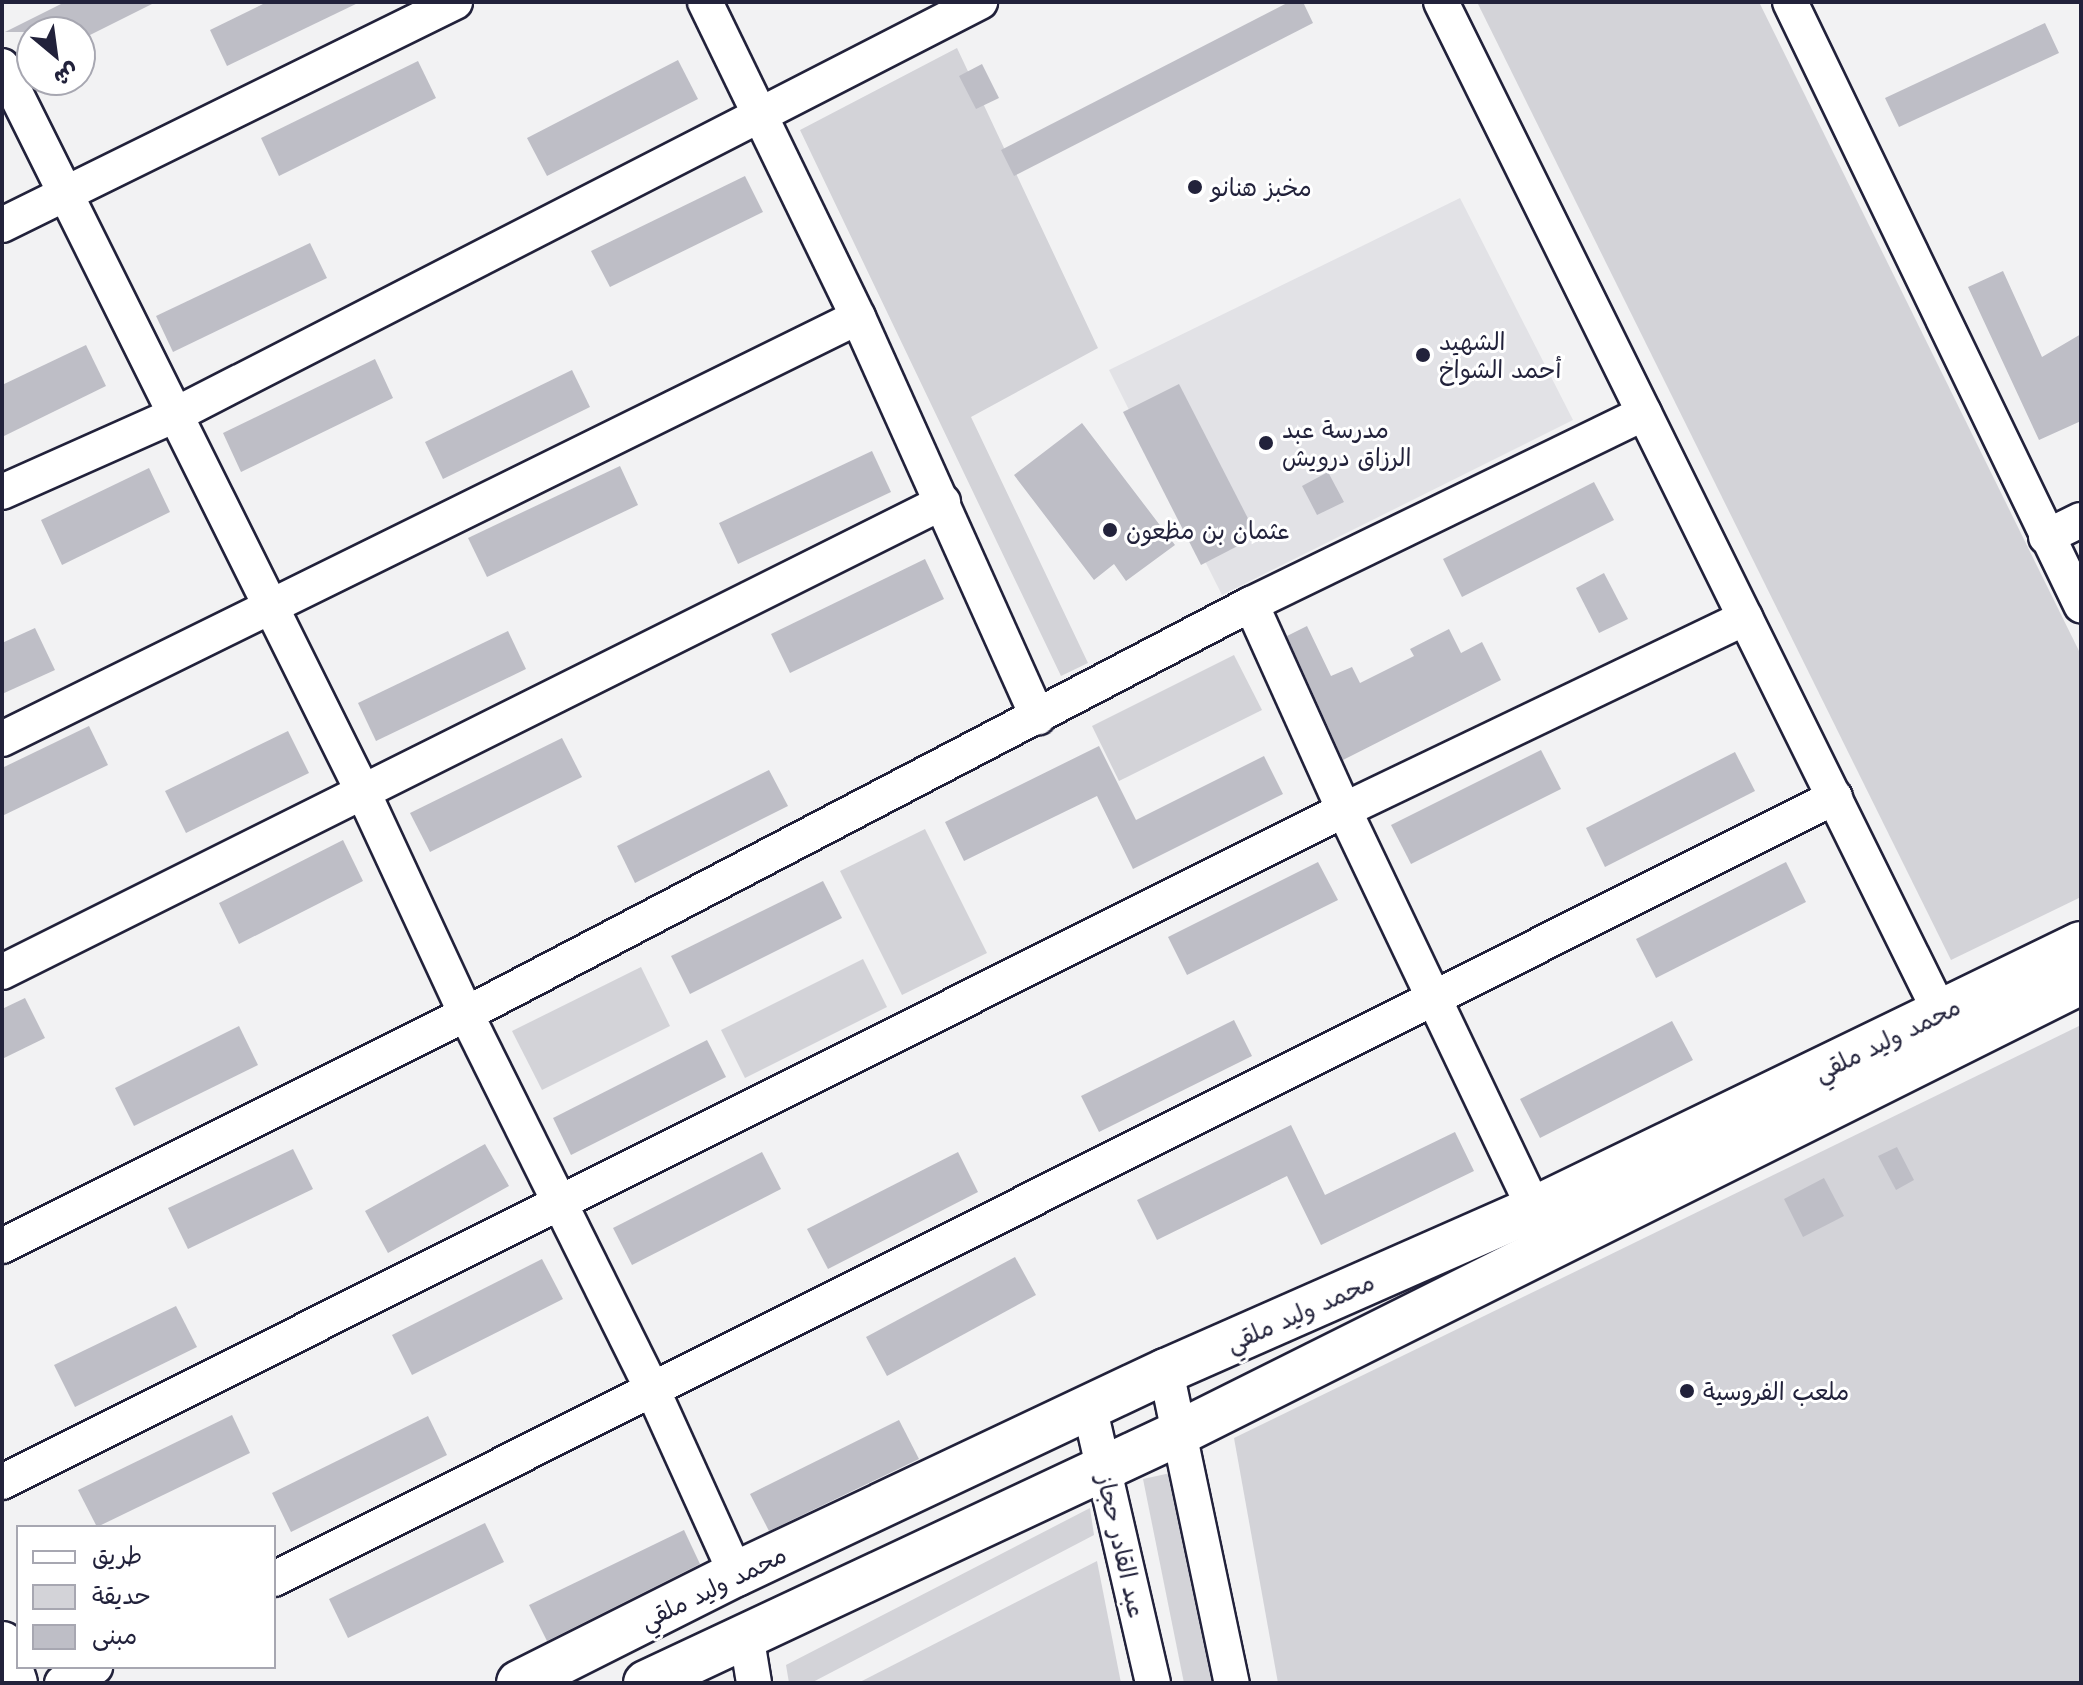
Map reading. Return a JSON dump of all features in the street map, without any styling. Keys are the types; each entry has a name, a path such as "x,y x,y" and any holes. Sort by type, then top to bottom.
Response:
{"street":[{"path":"2,225 455,2"},
{"path":"705,2 757,116 858,317 1038,717"},
{"path":"2,492 175,415 980,2"},
{"path":"1441,2 1941,1014"},
{"path":"1790,2 2081,605"},
{"path":"2,66 363,792 466,1014 653,1391 736,1574"},
{"path":"2,739 858,317"},
{"path":"2,1246 466,1014 1251,604 1644,413"},
{"path":"2,972 943,502"},
{"path":"2046,537 2081,520"},
{"path":"1251,604 1344,810 1534,1209"},
{"path":"2,1482 561,1205 1344,810 1745,618"},
{"path":"276,1578 1835,797"},
{"name":"محمد وليد ملقي","path":"519,1683 736,1574 1090,1410 1166,1371 1534,1209 2081,944"},
{"name":"محمد وليد ملقي","path":"646,1683 1179,1433 2081,982"},
{"path":"1166,1371 1232,1683"},
{"name":"عبد القادر حجاز","path":"1090,1410 1153,1683"},
{"path":"746,1634 754,1683"},
{"path":"2,1644 15,1683"},
{"path":"62,1683 91,1669"}],"shaded area":[{"path":"1460,198 1573,420 1222,595 1109,370"}],"green space":[{"path":"1477,2 1759,2 2081,655 2081,897 1951,960"},
{"path":"957,48 1098,348 971,417 1088,663 1061,676 800,130"},
{"path":"1234,655 1262,710 1119,781 1092,726"},
{"path":"925,829 987,953 902,995 840,871"},
{"path":"863,959 887,1007 745,1078 721,1030"},
{"path":"641,967 670,1026 542,1090 512,1031"},
{"path":"2081,1025 2081,1683 1278,1683 1234,1438"},
{"path":"1175,1472 1218,1683 1184,1683 1143,1479"},
{"path":"1090,1508 1094,1535 811,1683 789,1683 786,1665"},
{"path":"1097,1561 1121,1683 858,1683"}],"building":[{"path":"65,2 156,2 96,32 96,16 37,16"},
{"path":"267,2 360,2 227,66 210,30"},
{"path":"1289,2 1303,2 1313,23 1014,176 1001,150"},
{"path":"2045,23 2059,53 1899,127 1885,98"},
{"path":"678,60 698,99 547,176 527,138"},
{"path":"418,61 436,98 279,176 261,138"},
{"path":"982,64 999,98 976,109 959,76"},
{"path":"745,176 763,212 610,287 591,251"},
{"path":"310,243 327,278 173,352 156,316"},
{"path":"2003,271 2042,357 2081,334 2081,421 2039,440 1968,287"},
{"path":"86,345 106,386 2,437 2,385"},
{"path":"375,359 393,398 241,472 223,433"},
{"path":"572,370 590,407 443,479 425,442"},
{"path":"1179,384 1257,536 1201,565 1123,412"},
{"path":"1082,423 1175,545 1126,581 1114,564 1094,580 1014,475"},
{"path":"872,451 891,492 738,564 719,523"},
{"path":"620,466 638,505 487,577 468,538"},
{"path":"149,468 170,512 62,565 41,520"},
{"path":"1328,472 1344,502 1317,515 1302,486"},
{"path":"1594,482 1614,520 1462,597 1443,559"},
{"path":"925,559 944,599 790,673 771,634"},
{"path":"1604,573 1628,619 1599,633 1576,588"},
{"path":"1307,626 1331,676 1352,667 1360,683 1414,656 1410,649 1449,629 1461,653 1482,642 1501,680 1343,760 1287,636"},
{"path":"35,628 55,670 2,694 2,643"},
{"path":"508,631 526,669 376,741 358,703"},
{"path":"89,726 108,765 2,816 2,768"},
{"path":"288,731 309,773 186,833 165,791"},
{"path":"562,738 582,777 430,852 410,813"},
{"path":"1099,746 1136,820 1264,756 1283,794 1133,869 1097,796 964,861 945,822"},
{"path":"1541,750 1561,789 1411,864 1391,825"},
{"path":"1735,752 1755,791 1605,867 1586,828"},
{"path":"769,770 788,806 635,883 617,846"},
{"path":"343,840 363,881 239,944 219,903"},
{"path":"1318,862 1338,900 1187,975 1168,937"},
{"path":"1786,862 1806,902 1656,978 1636,939"},
{"path":"823,881 842,918 690,994 671,956"},
{"path":"25,998 45,1038 2,1059 2,1009"},
{"path":"1234,1020 1252,1056 1099,1132 1081,1096"},
{"path":"1672,1021 1693,1060 1540,1138 1520,1099"},
{"path":"239,1026 258,1065 134,1126 115,1088"},
{"path":"707,1040 726,1077 571,1155 553,1118"},
{"path":"1291,1125 1325,1195 1455,1132 1474,1171 1321,1245 1287,1176 1157,1240 1137,1200"},
{"path":"485,1144 509,1186 388,1253 365,1211"},
{"path":"1897,1147 1914,1180 1896,1190 1878,1156"},
{"path":"293,1149 313,1189 188,1249 168,1208"},
{"path":"762,1152 781,1189 632,1265 613,1228"},
{"path":"958,1152 978,1192 828,1269 807,1229"},
{"path":"1824,1178 1844,1216 1803,1237 1784,1199"},
{"path":"1015,1257 1036,1295 887,1376 866,1337"},
{"path":"542,1259 563,1299 412,1375 392,1335"},
{"path":"176,1306 197,1347 75,1407 54,1365"},
{"path":"232,1415 250,1453 101,1525 96,1525 78,1490"},
{"path":"428,1416 447,1455 291,1532 272,1493"},
{"path":"899,1420 919,1459 769,1531 750,1494"},
{"path":"485,1523 504,1562 348,1638 329,1599"},
{"path":"684,1530 700,1564 547,1641 529,1605"}],"place":[{"name":"مخبز هنانو","path":"1195,187"},
{"name":"الشهيد أحمد الشواخ","path":"1423,355"},
{"name":"مدرسة عبد الرزاق درويش","path":"1266,443"},
{"name":"عثمان بن مظعون","path":"1110,530"},
{"name":"ملعب الفروسية","path":"1687,1391"}]}
